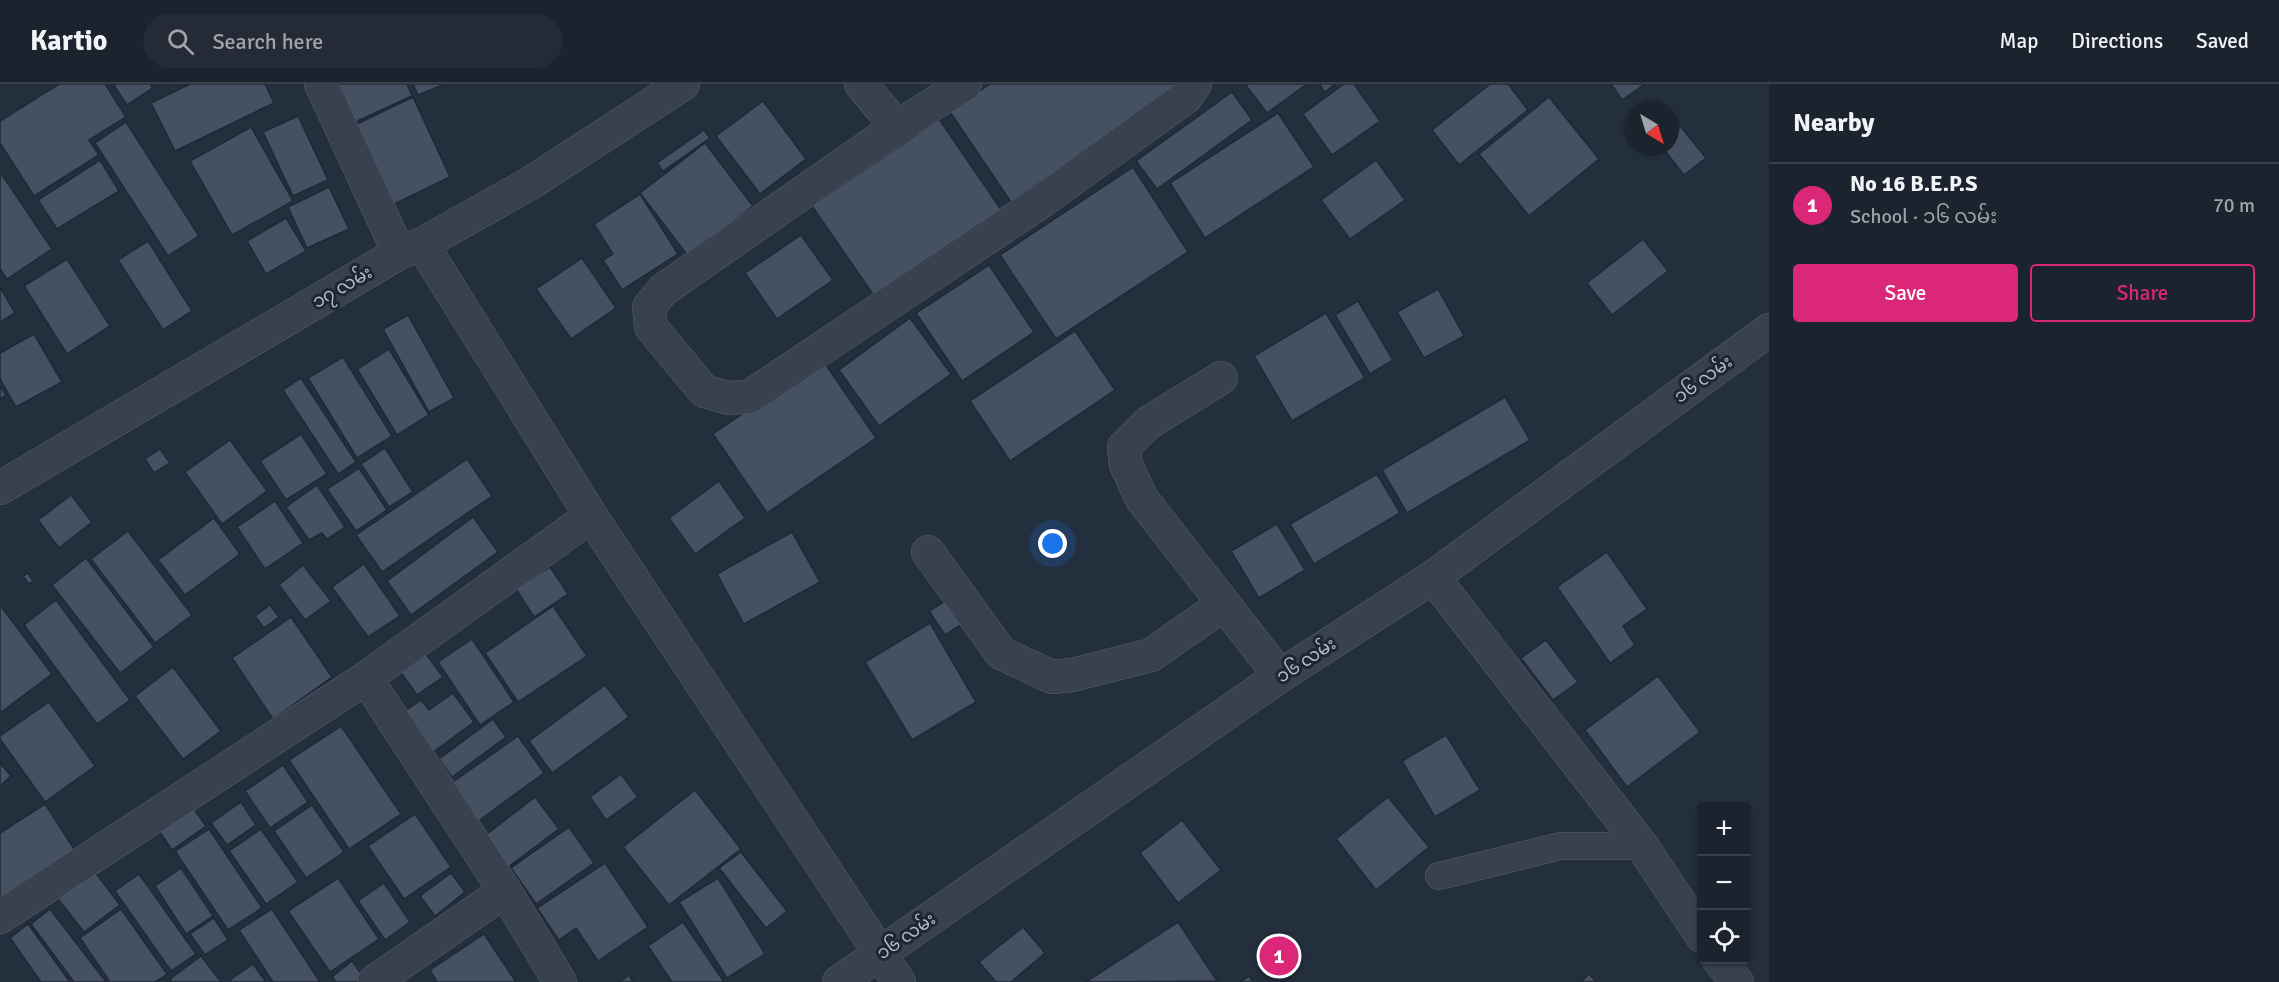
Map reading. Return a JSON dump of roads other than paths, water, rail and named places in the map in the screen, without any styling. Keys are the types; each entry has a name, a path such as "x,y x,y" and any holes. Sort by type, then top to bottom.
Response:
{"street":[{"path":"321,84 410,248 591,516 899,982"},
{"name":"၁၇ လမ်း","path":"0,488 410,248 530,184 683,84"},
{"path":"861,84 897,127"},
{"path":"965,84 897,127 663,290 649,307 651,327 704,391 728,398 749,397 1042,201 1185,98 1195,84"},
{"name":"၁၆ လမ်း","path":"838,982 1280,676 1433,577 1769,330"},
{"path":"1221,378 1148,423 1124,447 1126,465 1142,499 1280,676"},
{"path":"0,917 366,678 591,516"},
{"path":"928,552 1001,653 1052,676 1071,675 1151,655 1224,604"},
{"path":"1433,577 1642,846 1697,930"},
{"path":"366,678 505,891 560,982"},
{"path":"374,982 505,891"},
{"path":"1722,964 1737,982"}],"lane":[{"path":"1439,876 1561,846 1642,846"}],"place":[{"name":"No 16 B.E.P.S","path":"1279,956"}]}
